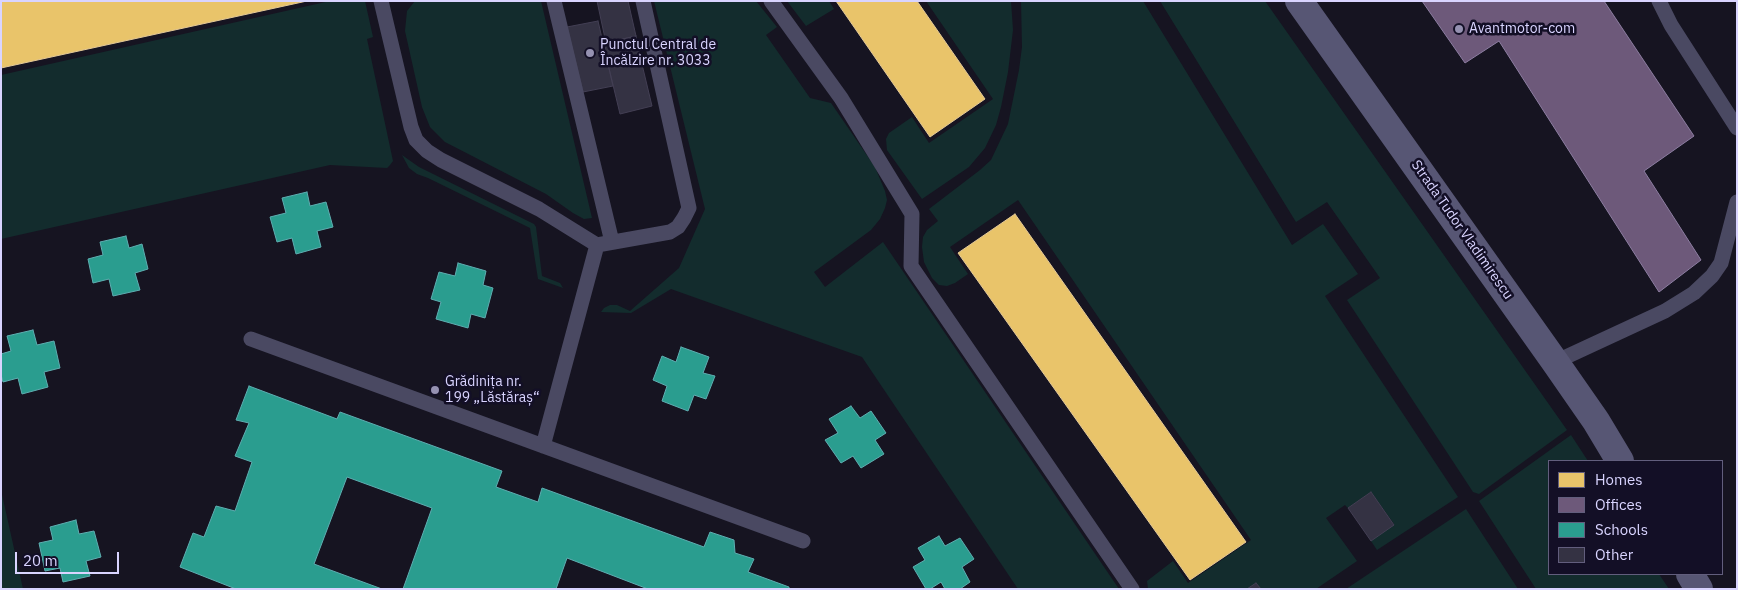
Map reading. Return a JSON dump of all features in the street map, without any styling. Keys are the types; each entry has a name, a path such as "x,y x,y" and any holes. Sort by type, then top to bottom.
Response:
{"main road":[{"name":"Strada Tudor Vladimirescu","path":"1299,1 1555,362 1596,421 1619,460"},
{"path":"1691,575 1699,589"}],"lane":[{"path":"382,1 411,127 416,140 427,151 441,160 605,244 670,232 678,227 689,208 643,1"},
{"path":"544,446 605,244 554,1"},
{"path":"771,1 842,98 912,214 911,266 1132,589"},
{"path":"1659,1 1671,26 1737,128"},
{"path":"1555,362 1665,311 1694,293 1712,276 1721,263 1737,202"},
{"path":"251,339 803,541"}],"green space":[{"path":"330,1 365,1 373,37 367,39 393,161 387,168 330,165 1,239 1,75"},
{"path":"415,1 541,1 592,218 584,219 546,194 445,142 430,127 422,107 405,31 407,11"},
{"path":"654,1 756,1 777,27 766,35 810,98 831,103 875,167 887,200 880,219 871,230 814,272 825,287 883,242 1119,589 1018,589 862,357 671,289 631,313 601,312 610,305 617,305 630,311 679,268 705,209"},
{"path":"787,1 829,1 834,9 806,26"},
{"path":"926,1 1011,1 1013,30 1008,72 1001,107 996,125 985,148 969,167 922,199 887,150 886,139 889,133 912,117 929,143 993,99"},
{"path":"1021,1 1143,1 1292,245 1323,224 1358,274 1325,296 1458,497 1377,550 1371,541 1394,524 1371,492 1348,508 1345,505 1326,518 1357,561 1316,589 1148,589 1147,581 1173,561 1188,583 1251,540 1018,200 950,247 968,274 955,283 947,286 939,285 932,278 924,262 923,237 927,230 938,221 929,209 991,160 1008,124 1022,47"},
{"path":"1160,1 1265,1 1567,430 1479,494 1473,492 1347,300 1380,278 1327,202 1296,222"},
{"path":"402,155 419,167 534,224 536,227 542,276 560,283 563,288 538,279 530,228 417,174 409,168"},
{"path":"1571,435 1587,460 1548,460 1548,575 1660,575 1669,589 1536,589 1479,501"},
{"path":"1,490 23,589 1,589"},
{"path":"1466,509 1518,589 1346,589"}],"building: Homes":[{"path":"1,1 307,1 1,68"},
{"path":"836,1 917,1 985,99 930,137"},
{"path":"1015,214 1246,542 1190,580 958,253"}],"building: Offices":[{"path":"1422,1 1604,1 1694,136 1644,171 1701,260 1659,292 1499,41 1465,63"}],"building: Schools":[{"path":"307,192 310,206 326,202 333,227 317,231 321,247 296,254 292,238 277,242 270,217 286,213 282,198"},
{"path":"126,236 129,248 142,244 148,269 135,273 140,290 113,296 109,279 93,283 88,259 103,255 100,242"},
{"path":"458,263 486,271 483,285 493,288 485,318 471,314 468,328 436,319 441,302 431,299 439,272 455,276"},
{"path":"33,330 37,345 54,341 60,368 44,372 48,387 22,394 18,378 3,382 1,354 11,351 7,336"},
{"path":"681,347 709,357 703,373 715,376 706,399 694,395 688,411 662,401 667,386 653,380 662,356 676,362"},
{"path":"249,386 337,419 340,412 502,471 496,487 538,502 542,488 704,547 710,532 734,540 735,553 754,559 748,572 789,587 789,589 648,589 567,558 556,589 403,589 432,508 347,477 314,564 382,589 236,589 180,567 193,533 204,537 216,506 235,511 252,462 235,456 249,423 236,420"},
{"path":"851,406 860,418 871,411 886,433 875,440 884,454 861,468 853,456 841,463 825,440 838,433 829,419"},
{"path":"76,520 79,534 94,531 101,557 86,561 90,576 63,582 60,568 45,571 39,543 53,540 50,527"},
{"path":"939,536 945,546 960,538 974,559 962,567 970,582 960,589 945,589 941,582 930,589 926,589 913,567 925,560 918,548"}],"building: Other":[{"path":"597,1 628,1 636,36 606,43"},
{"name":"Punctul Central de Încălzire nr. 3033","path":"598,21 613,86 583,92 567,27"},
{"path":"636,36 640,56 608,64 604,43"},
{"path":"640,56 652,106 620,114 608,64"},
{"path":"1371,492 1394,525 1371,541 1348,508"},
{"path":"1256,583 1261,589 1247,589"}],"place":[{"name":"Avantmotor-com","path":"1459,29"},
{"name":"Punctul Central de Încălzire nr. 3033","path":"590,53"},
{"name":"Grădinița nr. 199 „Lăstăraș“","path":"435,390"}]}
